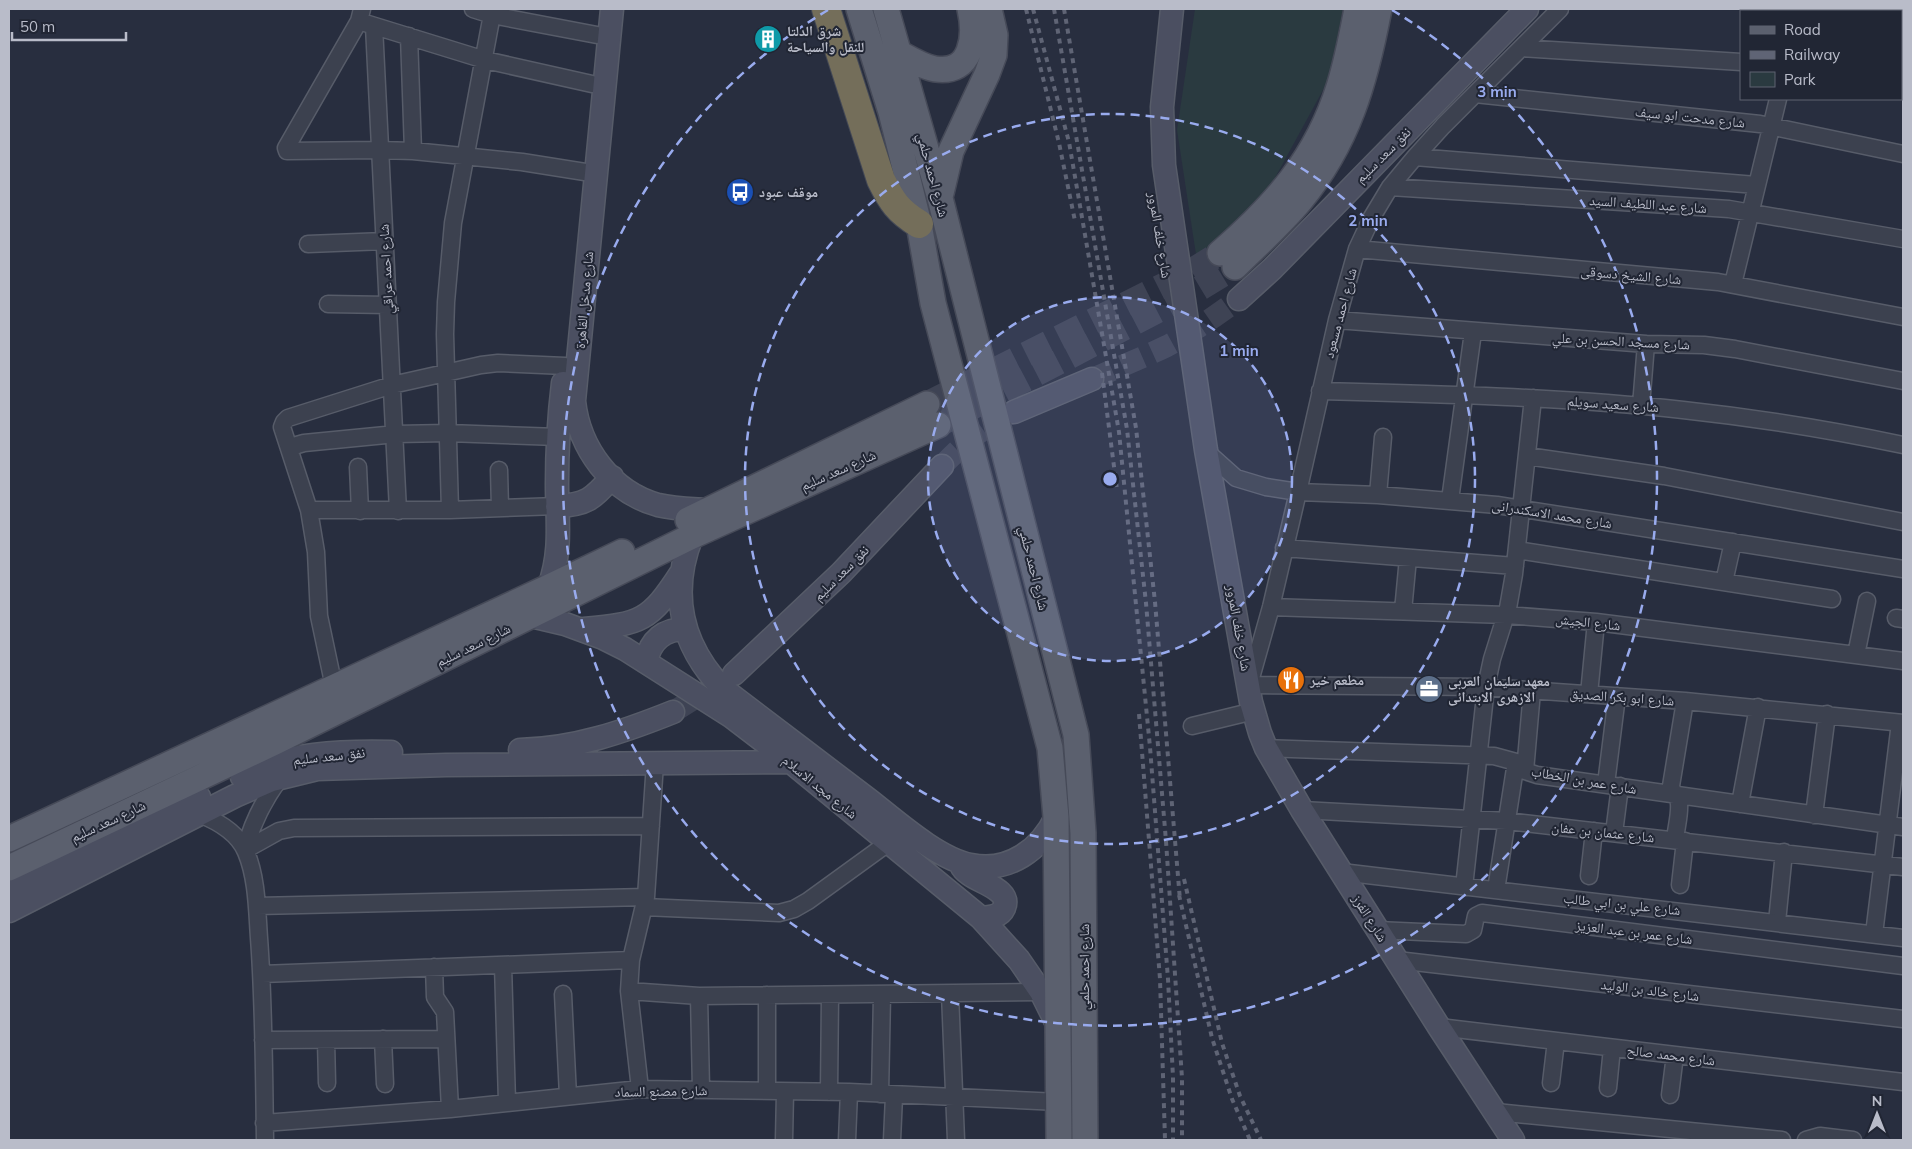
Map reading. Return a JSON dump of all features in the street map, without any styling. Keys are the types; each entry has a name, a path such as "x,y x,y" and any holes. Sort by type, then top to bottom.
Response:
{"highway":[{"path":"826,9 881,180 902,213 919,224"}],"main road":[{"name":"شارع احمد حلمي","path":"859,9 891,112 919,224 933,303 1050,748 1056,816 1059,1140"},
{"name":"شارع احمد حلمي","path":"886,9 940,198 1076,735 1084,833 1084,1140"},
{"path":"899,53 929,68 942,70 955,66 967,56 972,43 973,25 970,9"},
{"path":"940,198 942,182 951,151 994,55 995,35 989,9"},
{"path":"1357,9 1347,60 1339,88 1329,115 1316,141 1301,166 1278,197 1227,260 1279,224 1319,175 1349,120 1360,91 1369,60 1379,9"},
{"name":"شارع سعد سليم","path":"9,839 549,587 708,510 932,414 692,536 275,742 9,868"}],"street":[{"path":"473,9 597,35"},
{"name":"شارع مدخل القاهرة","path":"549,587 558,552 558,437 565,366 596,182 592,84 599,9"},
{"name":"شارع مدخل القاهرة","path":"612,9 574,401 578,426 594,459 629,492 649,502 671,507 708,510"},
{"name":"شارع خلف المرور","path":"1158,9 1151,68 1150,105 1151,168 1154,198 1192,423 1202,451 1208,453"},
{"name":"شارع خلف المرور","path":"1172,9 1162,107 1164,165 1208,453 1249,685"},
{"name":"نفق سعد سليم","path":"1239,299 1272,269 1527,9"},
{"name":"شارع احمد مسعود","path":"1249,685 1298,492 1337,320 1357,249 1372,217 1390,187 1475,94 1560,9"},
{"path":"450,510 446,302 453,223 485,60 492,12"},
{"path":"592,84 485,60 409,36 364,15 286,148 290,152 413,151 522,162 596,182"},
{"name":"شارع احمد عراقي","path":"364,15 380,150 396,434 398,511"},
{"path":"409,36 413,151"},
{"path":"1521,48 1740,62"},
{"name":"شارع مدحت ابو سيف","path":"1475,94 1771,126 1903,154"},
{"path":"1732,284 1778,100"},
{"path":"1416,157 1756,185"},
{"name":"شارع عبد اللطيف السيد","path":"1390,187 1750,211 1903,239"},
{"path":"308,244 385,241"},
{"name":"شارع الشيخ دسوقى","path":"1357,249 1732,284 1903,316"},
{"path":"328,304 388,305"},
{"name":"شارع مسجد الحسن بن علي","path":"1337,320 1646,344 1689,344 1734,349 1903,381"},
{"path":"1450,500 1473,332"},
{"path":"1640,406 1646,344"},
{"path":"334,687 319,616 316,552 309,510 282,427 284,422 288,418 392,385 447,372 490,364 565,366"},
{"path":"1014,412 1092,379"},
{"name":"شارع سعيد سويلم","path":"1320,392 1533,398 1640,406 1684,410 1790,425 1903,445"},
{"path":"1464,887 1486,687 1492,659 1506,615 1516,558 1533,398"},
{"path":"290,450 297,445 396,434 448,433 558,437"},
{"path":"1378,495 1383,437"},
{"name":"شارع محمد الاسكندرانى","path":"1208,453 1236,478 1266,487 1298,492 1450,500 1521,508 1903,569"},
{"path":"1527,456 1672,477 1903,522"},
{"name":"نفق سعد سليم","path":"734,674 841,573 942,466"},
{"path":"358,468 360,511"},
{"path":"499,470 500,508"},
{"path":"309,510 398,511 573,505 587,501 599,492 612,477"},
{"name":"شارع مجد الاسلام","path":"692,536 681,573 680,601 686,629 699,660 723,689 896,821 942,854 960,863 973,866 999,866 1024,856 1044,839 1056,816"},
{"path":"1724,582 1733,542"},
{"path":"1284,548 1408,558 1516,558 1724,582 1832,598"},
{"path":"1403,611 1408,558"},
{"path":"581,629 614,627 638,620 658,606 681,573"},
{"path":"1856,655 1867,601"},
{"name":"شارع الجيش","path":"1270,607 1506,615 1596,622 1903,661"},
{"name":"شارع مجد الاسلام","path":"531,616 581,629 611,642 732,717 791,762 981,918 1019,960 1041,992 1057,1024"},
{"path":"1589,694 1596,622"},
{"path":"646,662 650,646 662,635 669,631 686,629"},
{"name":"شارع ابو بكر الصديق","path":"1249,685 1486,687 1532,692 1589,694 1758,707 1902,723"},
{"name":"شارع الفرز","path":"1249,685 1254,711 1266,748 1341,872 1513,1140"},
{"path":"1496,890 1507,821 1520,766 1532,692"},
{"path":"1614,833 1613,785 1617,696"},
{"path":"1680,885 1679,804 1672,786 1685,701"},
{"path":"1740,804 1758,707"},
{"path":"1192,726 1254,711"},
{"name":"نفق سعد سليم","path":"9,889 270,764 297,758 353,751 540,750 589,742 673,712"},
{"path":"1814,815 1827,714"},
{"path":"1874,934 1902,723"},
{"name":"شارع عمر بن الخطاب","path":"1266,748 1494,756 1537,775 1903,827"},
{"path":"9,911 254,786 317,769 387,766 791,762"},
{"path":"640,1089 629,991 631,960 645,902 655,763"},
{"path":"245,850 258,812 280,778"},
{"name":"شارع عثمان بن عفان","path":"1302,810 1507,821 1903,867"},
{"path":"199,814 221,824 238,840 245,850 252,873 257,906 262,974 265,1140"},
{"path":"245,850 279,831 294,828 651,826"},
{"path":"1589,876 1594,831"},
{"path":"257,906 645,902 779,913 794,909 808,901 888,843"},
{"path":"1777,922 1784,852"},
{"path":"960,863 968,874 997,889 1004,895 1005,904 1002,912 994,916 981,918"},
{"name":"شارع علي بن ابي طالب","path":"1341,872 1903,938"},
{"name":"شارع عمر بن عبد العزيز","path":"1378,930 1466,934 1473,930 1476,916 1482,914 1903,966"},
{"path":"262,974 631,960"},
{"name":"شارع خالد بن الوليد","path":"1397,960 1903,1019"},
{"path":"503,965 507,1102"},
{"path":"434,967 435,997 445,1012 450,1109"},
{"path":"629,991 698,996 830,996 1041,992"},
{"path":"563,994 568,1096"},
{"path":"882,994 887,1095 892,1140"},
{"path":"950,994 956,1140"},
{"path":"767,995 767,1091"},
{"path":"698,996 701,1089"},
{"path":"829,1092 830,996"},
{"name":"شارع محمد صالح","path":"1439,1027 1903,1082"},
{"path":"383,1039 385,1084"},
{"path":"263,1040 446,1039"},
{"path":"326,1040 326,1083"},
{"path":"1551,1083 1556,1041"},
{"path":"1608,1088 1612,1048"},
{"path":"1670,1094 1675,1055"},
{"name":"شارع مصنع السماد","path":"264,1123 450,1109 640,1089 849,1092 1059,1102"},
{"path":"784,1140 786,1092"},
{"path":"847,1140 849,1092"},
{"path":"1496,1112 1782,1140"},
{"path":"1806,1140 1820,1136 1854,1140"}],"green space":[{"path":"1195,9 1343,9 1329,79 1264,198 1197,261 1177,130"}],"tunnel":[{"path":"927,404 1190,272 1220,253"},
{"path":"938,425 1197,290 1235,267"},
{"path":"1092,379 1167,346 1239,299"},
{"path":"942,466 974,436 1012,413"},
{"path":"673,712 714,686"}],"railway":[{"path":"1026,9 1059,143 1075,221"},
{"path":"1033,9 1069,142 1119,432 1150,747 1168,979 1173,1077 1173,1140"},
{"path":"1054,9 1127,429 1146,603 1166,841 1182,1078 1182,1140"},
{"path":"1064,9 1136,428 1155,602 1180,900"},
{"path":"1102,373 1117,490"},
{"path":"1139,714 1160,979 1165,1140"},
{"path":"1184,879 1222,1043 1240,1096 1261,1140"},
{"path":"1179,895 1212,1038 1232,1099 1250,1140"}],"place":[{"name":"شرق الدلتا للنقل والسياحة","path":"768,39"},
{"name":"موقف عبود","path":"740,192"},
{"name":"مطعم خير","path":"1291,680"},
{"name":"معهد سليمان العربى الازهرى الابتدائى","path":"1429,689"}]}
